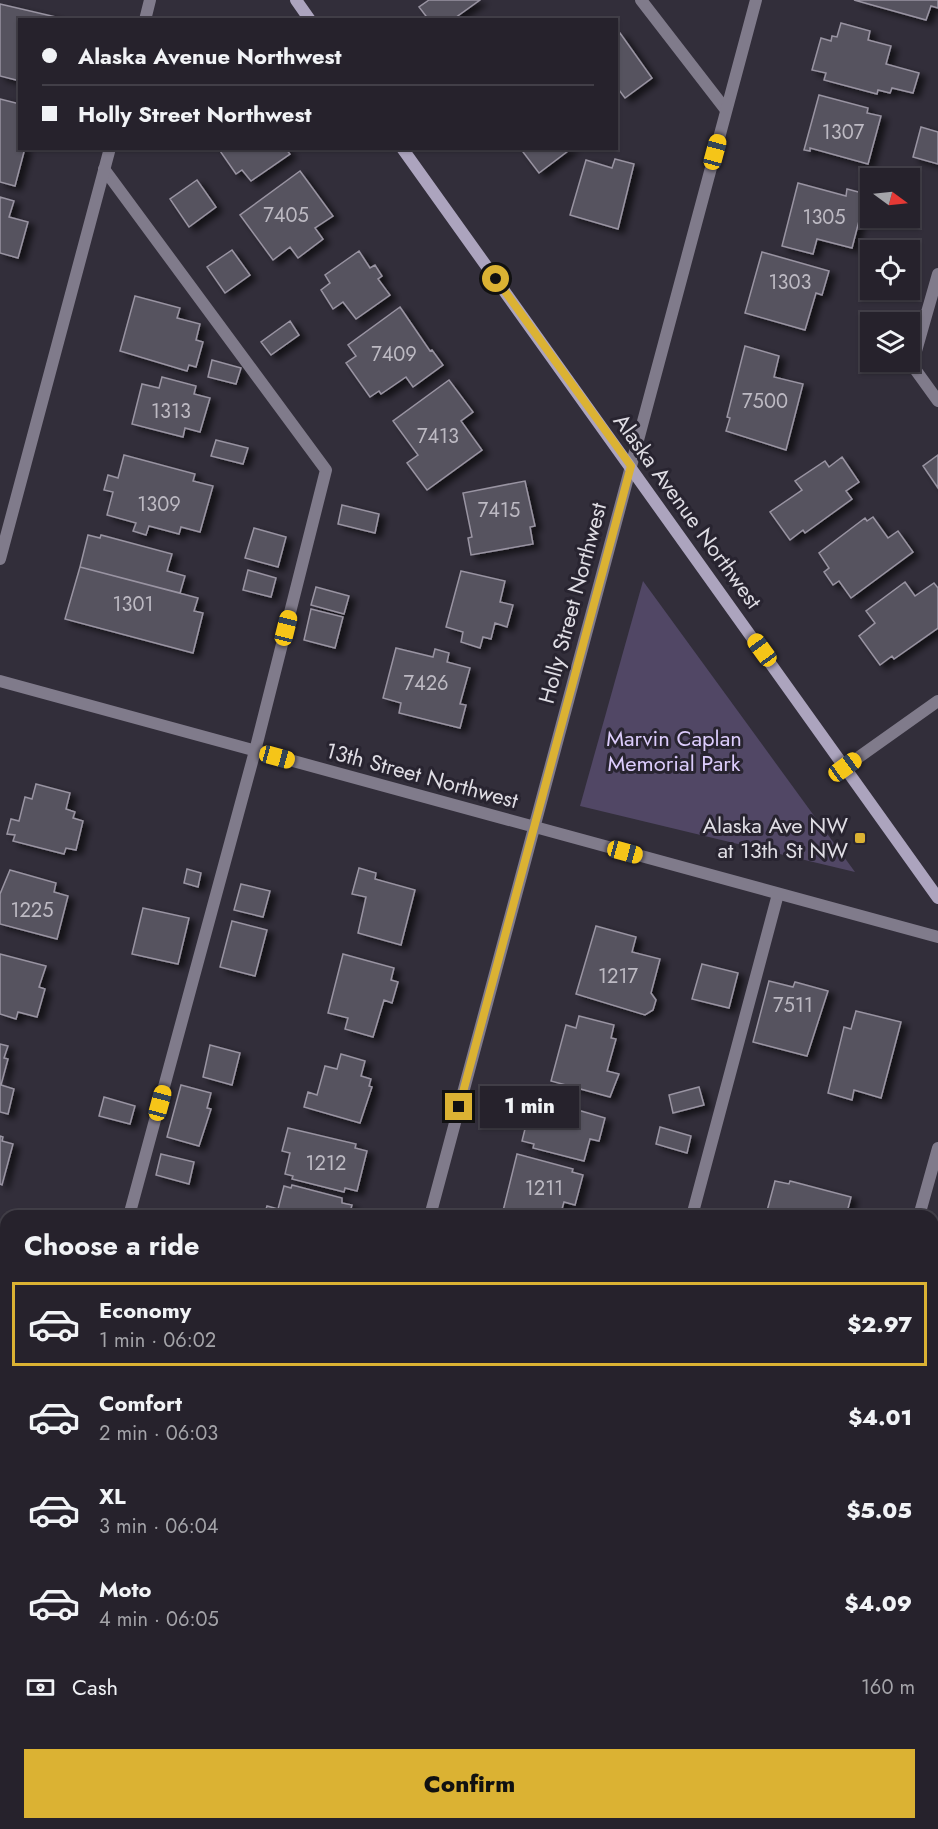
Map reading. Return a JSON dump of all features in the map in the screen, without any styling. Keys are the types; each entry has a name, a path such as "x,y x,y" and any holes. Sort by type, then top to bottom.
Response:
{"main road":[{"path":"296,0 309,18"},
{"name":"Alaska Avenue Northwest","path":"403,150 938,898"}],"street":[{"path":"146,18 150,0"},
{"path":"641,0 726,110"},
{"name":"Holly Street Northwest","path":"432,1210 756,0"},
{"path":"0,559 109,150"},
{"path":"104,169 326,470 255,751 131,1210"},
{"path":"938,274 912,365 938,401"},
{"name":"13th Street Northwest","path":"0,681 938,937"},
{"path":"845,767 938,701"},
{"path":"694,1210 778,894"},
{"path":"921,1210 938,1148"}],"green space":[{"name":"Marvin Caplan Memorial Park","path":"643,581 855,872 580,806"}],"building":[{"path":"429,0 480,0 455,18 427,18 419,7"},
{"path":"854,0 938,0 938,8 931,6 926,20"},
{"path":"0,4 56,17 18,18 18,80 0,76"},
{"path":"841,23 870,31 868,40 891,46 886,64 919,73 913,93 892,88 890,93 878,90 877,94 824,80 826,73 812,70 821,38 831,41 832,36 837,37"},
{"path":"620,33 652,78 625,98 618,89 618,34"},
{"path":"819,95 868,108 867,113 881,116 868,164 810,148 810,151 804,150"},
{"path":"0,99 18,104 18,150 24,150 15,186 0,182"},
{"path":"921,127 938,132 938,164 913,157"},
{"path":"219,150 287,150 290,154 251,181 242,170 236,174"},
{"path":"522,150 569,150 539,173"},
{"path":"615,159 634,164 618,229 570,215 586,160 612,168"},
{"path":"300,171 333,216 315,228 323,239 298,258 290,247 273,260 240,215"},
{"path":"197,180 216,207 189,227 170,199"},
{"path":"798,183 846,196 847,189 860,192 860,217 852,248 817,239 813,254 782,246"},
{"path":"0,197 14,201 9,217 28,222 18,258 0,253"},
{"path":"232,250 250,275 225,293 207,267"},
{"path":"359,251 370,268 375,265 382,276 378,279 390,295 356,319 343,302 333,309 321,290 330,283 325,275"},
{"path":"762,252 829,271 822,295 816,293 805,330 745,313"},
{"path":"135,296 180,308 177,318 200,324 196,340 203,342 196,367 189,365 187,371 120,351"},
{"path":"400,307 430,351 432,350 443,365 413,387 406,377 381,394 379,391 370,397 346,363 356,356 348,345"},
{"path":"290,321 299,335 271,355 261,342"},
{"path":"745,346 779,356 774,377 803,384 786,450 726,431 730,418 727,417"},
{"path":"212,360 241,368 236,384 208,377"},
{"path":"162,377 196,386 194,394 210,398 200,432 185,428 183,437 132,424 142,384 159,388"},
{"path":"449,380 473,412 461,421 482,450 427,490 407,463 418,455 393,421"},
{"path":"216,440 248,448 243,464 211,456"},
{"path":"124,455 195,474 193,481 213,486 200,532 181,527 179,534 149,526 146,535 133,531 136,523 107,515 113,492 104,490 108,475 118,478"},
{"path":"938,455 938,488 923,466"},
{"path":"842,457 859,482 846,491 852,499 805,533 803,530 790,540 770,512 802,490 795,481 825,461 829,467"},
{"path":"525,481 535,526 530,527 533,544 471,555 468,538 472,537 463,493"},
{"path":"342,505 379,514 375,533 338,524"},
{"path":"873,517 888,538 898,531 913,552 851,598 839,581 833,585 824,572 829,568 819,553 865,518 867,521"},
{"path":"254,528 286,537 278,567 245,558"},
{"path":"88,535 100,538 101,535 172,554 167,571 185,576 180,593 80,567"},
{"path":"80,567 198,598 194,611 203,613 193,653 65,619"},
{"path":"248,570 276,578 271,597 243,590"},
{"path":"461,571 505,581 500,602 513,605 507,627 495,623 491,639 483,637 480,648 461,642 463,632 446,627"},
{"path":"905,582 915,596 934,583 938,588 938,628 894,659 892,656 880,665 859,636 875,623 866,611"},
{"path":"316,587 349,596 344,614 311,605"},
{"path":"311,609 343,617 335,648 304,640"},
{"path":"396,648 433,657 435,649 449,653 447,662 470,668 460,704 466,705 460,728 399,713 401,703 383,698"},
{"path":"36,784 70,793 66,809 75,812 73,818 83,821 76,850 66,848 64,854 13,841 15,835 7,834 11,819 19,821 25,797 32,799"},
{"path":"359,868 376,873 375,879 415,890 401,945 358,933 366,897 352,894"},
{"path":"187,869 201,873 198,887 184,883"},
{"path":"10,870 56,883 54,892 68,896 57,939 0,924 0,894"},
{"path":"241,884 270,891 263,917 234,910"},
{"path":"143,908 189,918 178,964 132,954"},
{"path":"232,921 267,930 255,976 220,967"},
{"path":"596,926 636,937 632,952 660,959 651,993 656,1000 653,1010 645,1015 576,994"},
{"path":"0,954 46,966 39,987 45,989 37,1017 18,1012 16,1019 0,1014"},
{"path":"343,954 394,968 391,980 398,982 392,1003 384,1000 373,1037 345,1029 348,1018 328,1013"},
{"path":"702,964 738,973 729,1008 692,999"},
{"path":"769,981 793,987 795,982 828,991 807,1056 753,1042"},
{"path":"856,1011 901,1022 881,1098 854,1090 852,1100 828,1093 844,1027 851,1029"},
{"path":"579,1016 614,1025 611,1038 616,1039 607,1071 619,1074 610,1097 551,1081 566,1025 576,1028"},
{"path":"0,1044 8,1046 4,1058 8,1059 1,1085 14,1089 8,1114 0,1112"},
{"path":"210,1045 240,1053 232,1085 203,1077"},
{"path":"341,1054 365,1061 361,1076 371,1079 369,1086 372,1087 360,1123 304,1107 308,1092 317,1095 325,1066 337,1069"},
{"path":"181,1085 211,1093 207,1108 211,1109 199,1146 167,1137"},
{"path":"699,1087 704,1105 673,1113 669,1095"},
{"path":"104,1097 135,1106 130,1124 99,1116"},
{"path":"532,1101 546,1104 547,1101 605,1118 599,1141 590,1139 584,1161 533,1148 534,1144 522,1141"},
{"path":"660,1127 691,1136 687,1153 656,1144"},
{"path":"288,1128 356,1144 355,1148 367,1151 357,1191 345,1188 344,1192 292,1179 293,1176 285,1174 290,1153 282,1151"},
{"path":"0,1136 3,1137 2,1141 13,1144 2,1185 0,1184"},
{"path":"161,1154 194,1162 189,1184 156,1175"},
{"path":"517,1154 573,1169 572,1172 583,1175 575,1205 564,1202 562,1210 503,1210"},
{"path":"775,1181 789,1184 790,1181 851,1197 848,1210 767,1210"},
{"path":"292,1185 342,1198 342,1203 352,1205 351,1210 266,1210 267,1206 278,1209 284,1186 291,1188"}],"place":[{"name":"Alaska Ave NW at 13th St NW","path":"860,838"}],"route":[{"path":"459,1107 631,466 496,279"}]}
